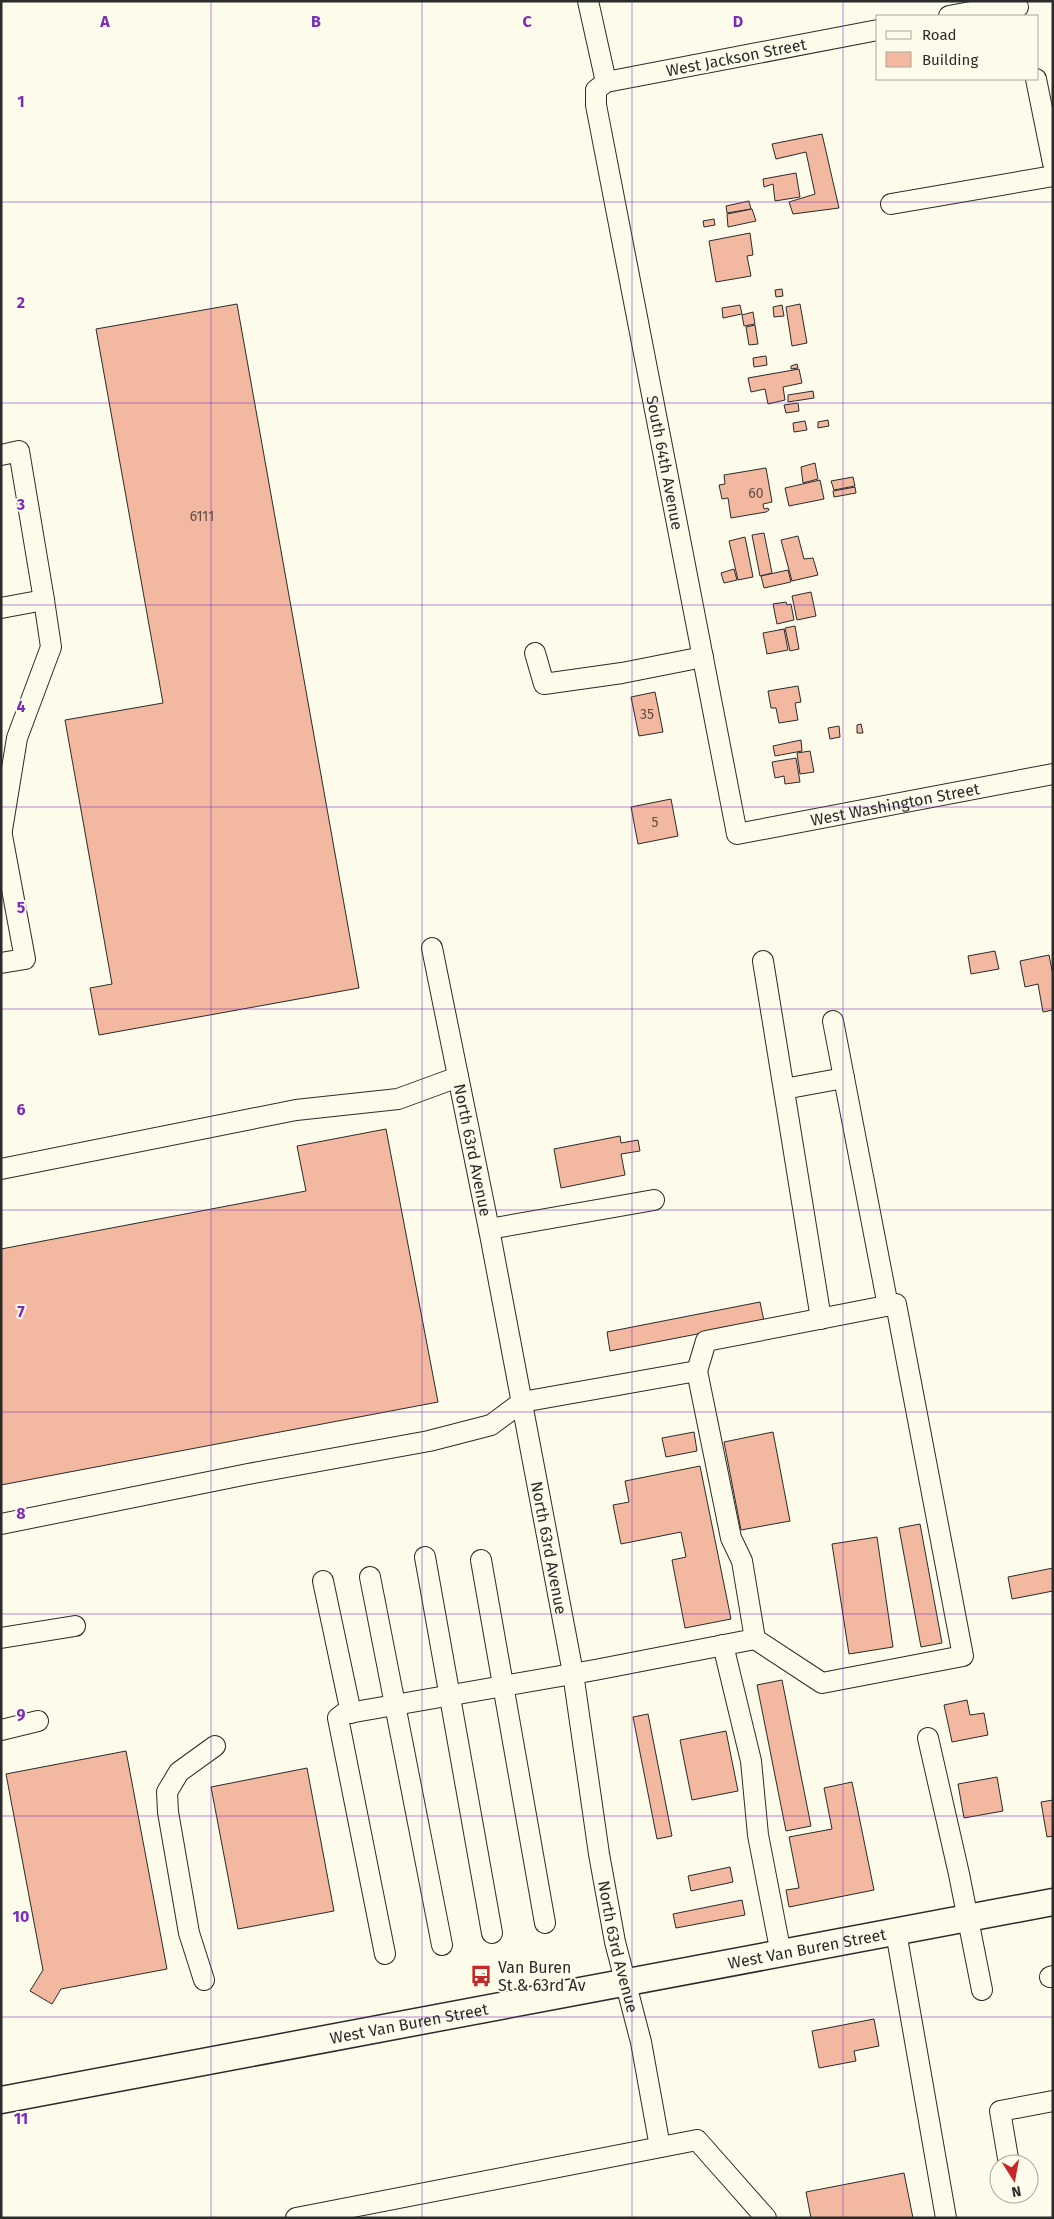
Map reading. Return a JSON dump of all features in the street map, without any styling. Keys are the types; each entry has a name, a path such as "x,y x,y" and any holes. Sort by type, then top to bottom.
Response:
{"main road":[{"name":"West Van Buren Street","path":"1,2100 1053,1902"}],"street":[{"name":"South 64th Avenue","path":"588,1 601,86 598,114 737,834"},
{"path":"954,15 1004,6 1022,8"},
{"name":"West Jackson Street","path":"601,86 876,30"},
{"path":"1036,80 1053,163"},
{"path":"891,204 1053,176"},
{"path":"1,455 19,452 50,647 17,738 2,830 25,958 1,963"},
{"path":"1,608 44,600"},
{"path":"535,653 544,684 622,673 703,656"},
{"name":"West Washington Street","path":"737,834 1053,774"},
{"name":"North 63rd Avenue","path":"432,948 490,1229 573,1673 599,1854 615,1942 640,2042 660,2147"},
{"path":"762,961 821,1319"},
{"path":"832,1021 888,1306"},
{"path":"1,1169 296,1110 398,1099 458,1077"},
{"path":"784,1089 844,1078"},
{"path":"490,1229 654,1200"},
{"path":"385,1954 338,1718 343,1714 755,1639 822,1683 963,1656 896,1304 706,1341 697,1371 731,1538 742,1561 755,1639"},
{"path":"1,1524 248,1474 429,1441 491,1425 522,1402 697,1371"},
{"path":"425,1557 492,1933"},
{"path":"481,1560 545,1923"},
{"path":"370,1576 442,1945"},
{"path":"323,1581 351,1713"},
{"path":"1,1638 75,1626"},
{"path":"724,1645 751,1762 758,1836 781,1954"},
{"path":"1,1730 38,1721"},
{"path":"928,1738 982,1990"},
{"path":"204,1980 189,1933 168,1812 167,1792 179,1772 215,1746"},
{"path":"896,1932 946,2218"},
{"path":"1007,2154 1000,2111 1053,2101"},
{"path":"296,2218 697,2140 766,2218"}],"building":[{"path":"822,134 839,208 793,214 789,202 815,194 806,152 776,159 772,144"},
{"path":"796,173 800,197 775,201 773,184 764,187 763,179"},
{"path":"749,201 751,209 727,213 726,206"},
{"path":"752,209 756,221 728,227 727,214"},
{"path":"714,219 715,225 704,227 703,221"},
{"path":"750,233 753,255 747,256 751,276 716,282 709,241"},
{"path":"782,289 783,296 776,297 775,290"},
{"path":"237,304 359,988 99,1035 90,988 112,984 65,720 163,703 96,329"},
{"path":"800,304 807,343 792,346 786,307"},
{"path":"740,305 742,314 723,318 722,308"},
{"path":"782,305 784,316 774,317 773,307"},
{"path":"753,312 755,324 744,326 742,315"},
{"path":"755,325 758,344 749,345 746,327"},
{"path":"766,356 767,365 754,367 753,358"},
{"path":"797,364 798,368 791,369 791,366"},
{"path":"799,369 802,383 783,387 785,400 768,404 765,389 751,392 748,378"},
{"path":"813,391 814,398 788,402 788,395"},
{"path":"798,403 799,411 786,413 784,405"},
{"path":"828,420 829,426 818,428 818,422"},
{"path":"805,421 807,430 794,432 793,423"},
{"path":"815,463 818,479 803,483 801,467"},
{"path":"766,468 772,502 763,504 764,509 768,508 769,510 731,518 728,498 722,499 719,485 725,484 724,475"},
{"path":"853,477 855,486 834,490 831,481"},
{"path":"820,480 824,499 789,506 785,488"},
{"path":"855,487 856,493 834,497 833,491"},
{"path":"764,533 772,573 760,576 752,535"},
{"path":"798,536 804,559 813,558 818,575 792,581 781,540"},
{"path":"745,537 753,577 738,580 729,541"},
{"path":"734,569 737,580 724,583 721,573"},
{"path":"788,570 791,582 764,588 761,576"},
{"path":"811,592 816,616 797,620 792,596"},
{"path":"786,602 787,605 791,604 794,620 777,624 773,604"},
{"path":"795,626 799,649 790,651 785,628"},
{"path":"784,629 788,650 767,654 763,633"},
{"path":"798,686 801,702 795,703 798,720 779,723 776,708 771,708 768,691"},
{"path":"655,692 663,732 639,736 631,697"},
{"path":"861,724 863,733 857,733 857,725"},
{"path":"839,726 840,737 830,739 828,728"},
{"path":"801,740 802,751 775,756 773,746"},
{"path":"810,751 814,772 800,774 797,753"},
{"path":"796,758 800,782 785,784 784,776 775,778 772,762"},
{"path":"671,799 678,836 638,844 631,807"},
{"path":"995,951 999,969 971,974 968,956"},
{"path":"1049,955 1053,975 1053,1010 1043,1012 1038,984 1025,987 1020,961"},
{"path":"386,1129 438,1402 1,1485 1,1249 306,1191 297,1146"},
{"path":"620,1136 621,1143 638,1140 640,1151 621,1154 625,1175 561,1188 554,1149"},
{"path":"760,1302 764,1321 610,1351 607,1332"},
{"path":"694,1432 697,1451 666,1457 662,1438"},
{"path":"773,1432 790,1521 741,1530 724,1442"},
{"path":"700,1466 731,1619 685,1628 672,1560 686,1557 681,1532 621,1544 613,1505 629,1502 625,1481"},
{"path":"920,1524 942,1643 921,1647 899,1528"},
{"path":"877,1537 893,1647 849,1654 832,1544"},
{"path":"1053,1568 1053,1591 1012,1599 1008,1577"},
{"path":"782,1680 811,1826 786,1831 757,1685"},
{"path":"967,1700 970,1715 984,1713 988,1735 952,1742 944,1705"},
{"path":"648,1714 672,1836 657,1839 633,1717"},
{"path":"726,1731 738,1791 692,1800 680,1740"},
{"path":"126,1751 167,1969 61,1989 52,2004 30,1991 43,1970 6,1774"},
{"path":"307,1768 334,1911 238,1929 211,1787"},
{"path":"997,1777 1003,1811 964,1818 958,1784"},
{"path":"852,1782 874,1890 789,1907 786,1890 799,1888 789,1837 832,1829 824,1788"},
{"path":"1053,1800 1053,1836 1047,1837 1041,1802"},
{"path":"730,1867 733,1882 691,1891 688,1876"},
{"path":"742,1900 745,1915 676,1928 673,1914"},
{"path":"487,1973 488,1976 478,1978 478,1975"},
{"path":"874,2019 879,2046 854,2051 856,2061 819,2068 812,2031"},
{"path":"904,2173 913,2218 811,2218 806,2192"}],"place":[{"name":"Van Buren St & 63rd Av","path":"481,1976"}]}
